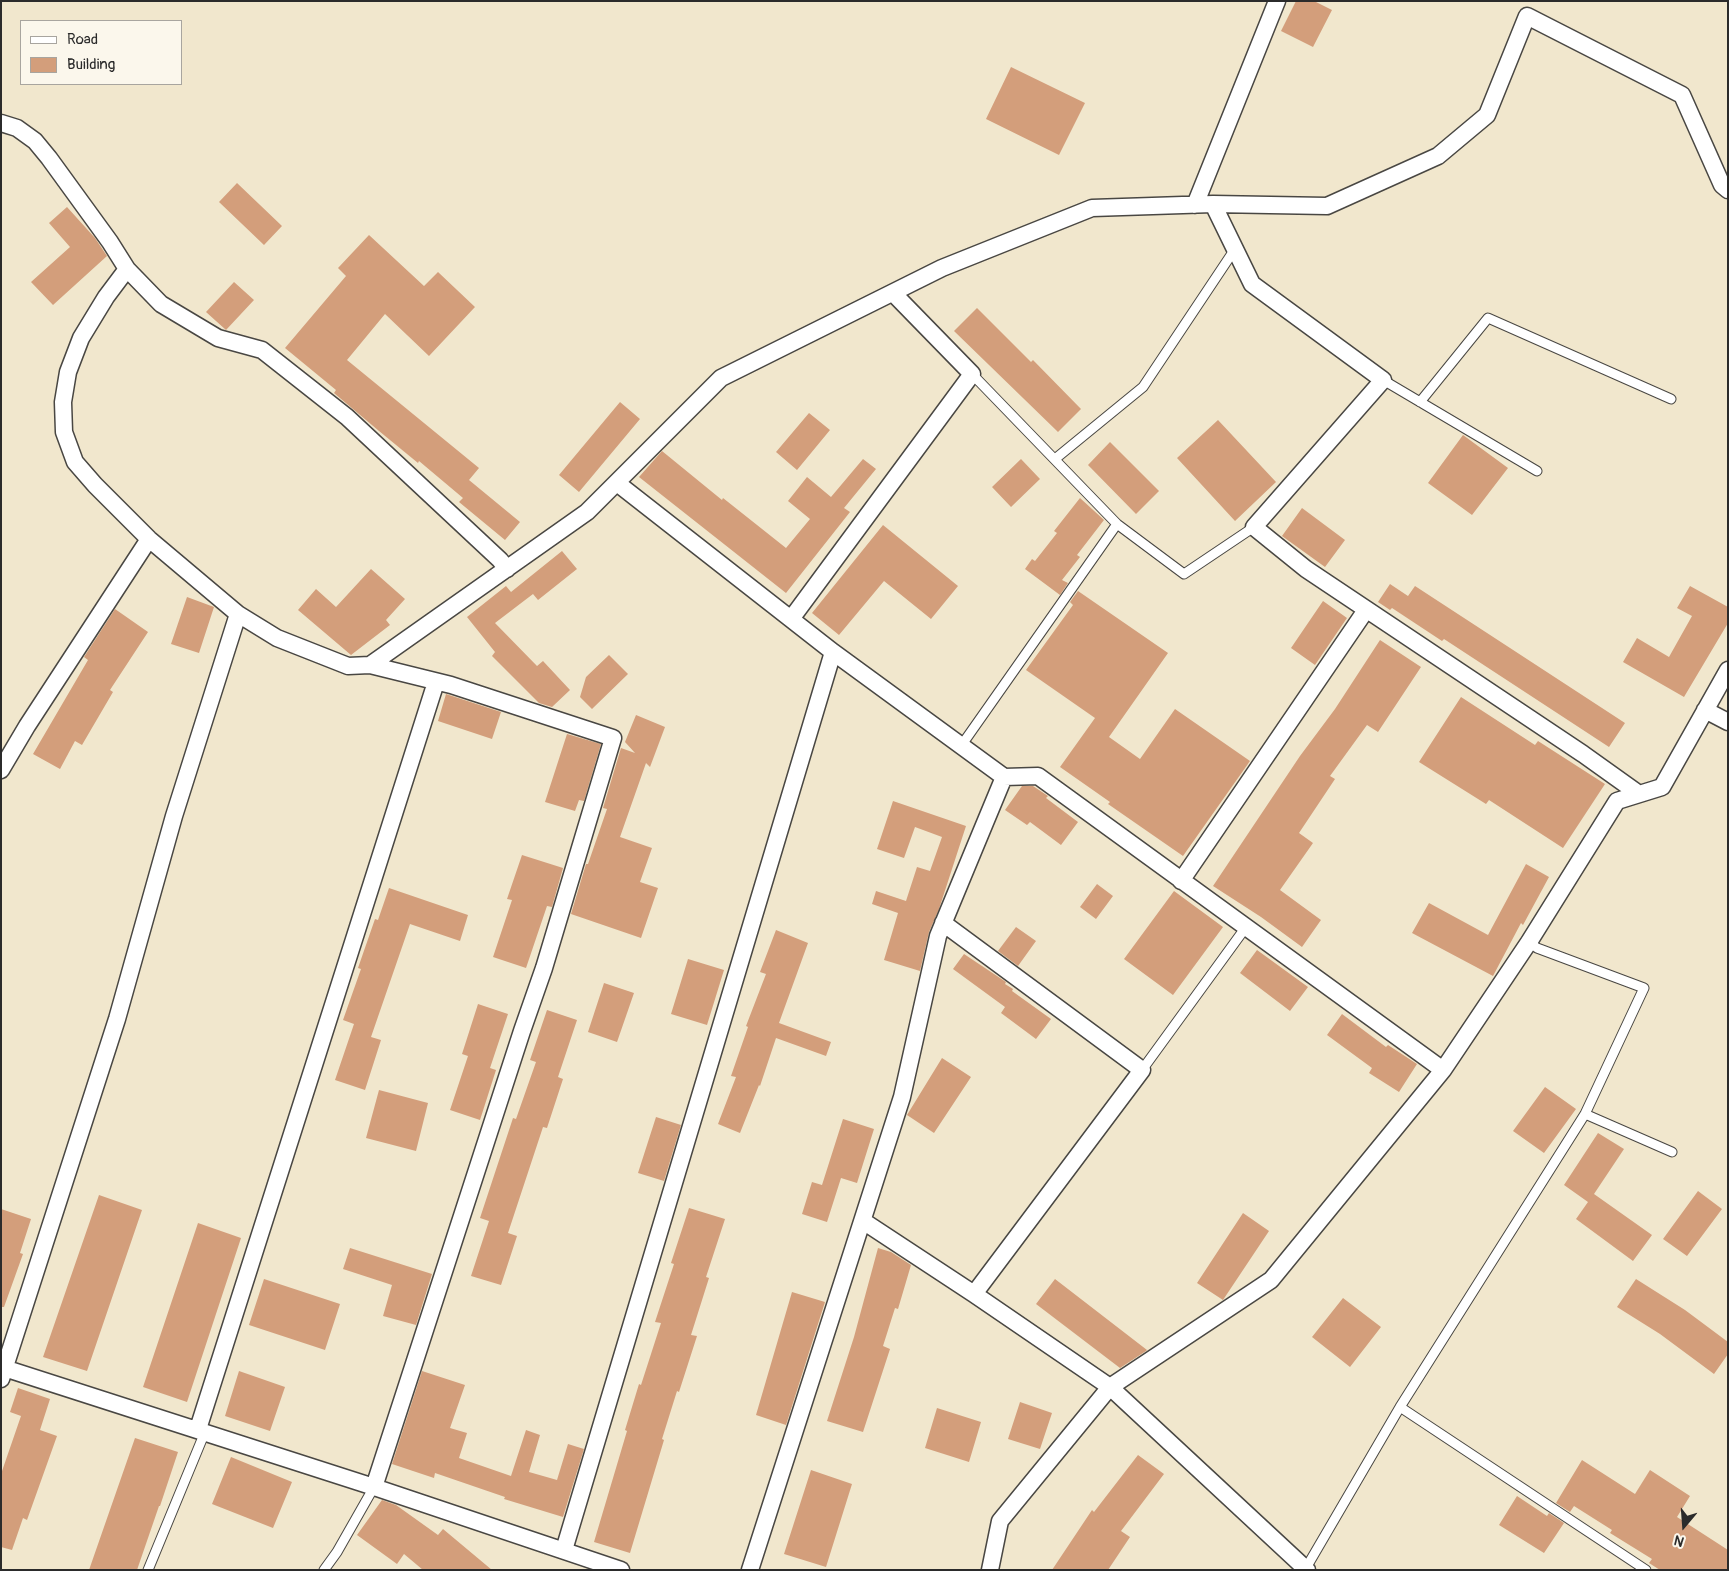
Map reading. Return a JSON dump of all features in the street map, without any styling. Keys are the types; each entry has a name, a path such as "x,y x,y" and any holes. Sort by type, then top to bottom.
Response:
{"street":[{"path":"1195,205 1277,1"},
{"path":"370,665 587,512 721,378 942,268 1092,208 1213,204 1327,206 1438,156 1487,115 1527,16 1682,95 1722,186 1728,190"},
{"path":"1,123 16,128 35,141 110,242 127,270 161,304 218,338 262,350 340,411 493,553 507,569"},
{"path":"1213,204 1252,284 1382,380 1254,527 1306,569 1639,794"},
{"path":"127,270 106,296 81,338 68,372 63,402 64,432 75,462 95,485 149,539 238,614 277,638 348,666 370,665 451,684 613,738 544,968 374,1487"},
{"path":"791,619 972,374 892,293"},
{"path":"617,483 833,652 1004,777 1038,776 1443,1070"},
{"path":"1,770 27,726 149,539"},
{"path":"1181,880 1366,610"},
{"path":"238,614 174,816 117,1019 2,1371 202,1431 622,1570"},
{"path":"564,1550 833,652"},
{"path":"990,1570 1000,1522 1110,1387 1271,1280 1443,1070 1529,942 1617,801 1662,787 1728,670"},
{"path":"202,1431 436,682"},
{"path":"1706,710 1728,722"},
{"path":"750,1570 902,1097 942,923 1004,777"},
{"path":"942,923 1142,1070 974,1294"},
{"path":"863,1221 1110,1387 1306,1569"}],"lane":[{"path":"1054,459 1143,387 1235,249"},
{"path":"1420,402 1488,318 1671,399"},
{"path":"972,374 1117,524 1184,574 1254,527"},
{"path":"1382,380 1537,471"},
{"path":"961,746 1117,524"},
{"path":"1142,1070 1246,927"},
{"path":"1306,1569 1400,1407 1585,1114 1644,988 1537,948 1529,942"},
{"path":"1585,1114 1672,1152"},
{"path":"1400,1407 1646,1570"},
{"path":"148,1570 202,1431"},
{"path":"324,1570 337,1552 374,1487"}],"building":[{"path":"1296,1 1314,1 1332,10 1313,47 1281,31"},
{"path":"1011,67 1085,103 1059,155 986,119"},
{"path":"237,183 282,226 264,245 219,202"},
{"path":"67,207 95,238 107,256 53,305 31,282 70,247 49,223"},
{"path":"369,235 424,286 438,272 475,307 429,356 385,314 347,360 479,468 469,480 520,522 505,540 459,502 463,498 379,431 334,393 336,390 285,348 346,276 338,268"},
{"path":"234,282 254,300 226,330 206,312"},
{"path":"977,308 1031,362 1033,360 1081,409 1058,432 954,331"},
{"path":"620,402 640,419 579,492 559,475"},
{"path":"809,413 830,430 797,470 776,452"},
{"path":"1218,420 1276,482 1235,521 1177,458"},
{"path":"1463,435 1508,468 1472,515 1428,483"},
{"path":"1110,442 1159,491 1136,514 1088,465"},
{"path":"662,451 722,500 723,498 786,548 810,519 788,501 807,477 831,497 863,459 876,469 844,508 850,512 786,593 639,477"},
{"path":"1021,459 1040,479 1011,507 992,487"},
{"path":"1080,498 1104,520 1077,555 1080,557 1062,580 1068,583 1060,595 1025,569 1032,559 1035,561 1057,533 1054,531"},
{"path":"1302,508 1345,540 1325,567 1282,536"},
{"path":"883,525 958,586 931,619 884,581 839,635 812,613"},
{"path":"562,551 577,569 538,600 533,594 495,623 537,666 543,661 570,690 552,707 539,703 492,656 495,652 467,617 506,586 511,592"},
{"path":"371,569 405,599 386,620 390,625 351,655 298,610 316,589 336,607"},
{"path":"1390,584 1408,596 1415,586 1625,723 1609,747 1444,639 1442,641 1392,608 1390,610 1378,602"},
{"path":"1690,586 1728,607 1728,623 1684,697 1623,662 1637,638 1669,657 1692,616 1677,608"},
{"path":"1078,591 1168,653 1109,737 1140,759 1175,709 1250,761 1183,856 1108,804 1110,802 1060,767 1095,718 1026,670 1073,605 1070,602"},
{"path":"187,597 214,607 199,653 171,644"},
{"path":"1323,601 1347,618 1315,665 1291,648"},
{"path":"115,609 148,632 110,690 113,692 82,745 75,741 60,769 33,754 88,660 84,657"},
{"path":"1380,640 1421,667 1378,732 1367,725 1330,776 1335,779 1299,833 1313,843 1280,890 1321,920 1302,947 1261,917 1213,886 1300,756 1335,709"},
{"path":"609,655 628,674 592,709 580,697 586,677"},
{"path":"446,694 501,712 492,739 438,721"},
{"path":"1461,697 1535,745 1538,741 1605,784 1563,848 1489,800 1486,804 1419,762"},
{"path":"636,715 665,727 650,767 646,763 620,837 652,848 640,882 658,888 641,938 571,914 586,864 588,864 607,809 603,808 621,748 635,753 625,742"},
{"path":"567,734 601,744 584,801 579,800 575,811 545,802"},
{"path":"1022,786 1033,786 1048,796 1046,798 1078,822 1061,845 1030,822 1027,825 1005,810"},
{"path":"893,801 966,826 939,909 929,932 920,971 884,960 898,913 872,904 876,891 906,901 917,867 930,871 942,837 915,827 904,858 877,849"},
{"path":"522,855 563,868 552,907 547,906 526,968 493,957 512,900 507,899"},
{"path":"1526,864 1549,877 1523,925 1521,923 1493,976 1412,933 1429,903 1488,935"},
{"path":"1097,884 1113,896 1096,919 1080,907"},
{"path":"389,888 468,915 460,941 410,924 371,1037 381,1040 365,1090 335,1080 354,1024 343,1020 361,969 358,968 375,919 378,920"},
{"path":"1174,891 1223,927 1173,995 1124,959"},
{"path":"1016,927 1036,941 1018,966 998,951"},
{"path":"776,930 808,943 779,1023 831,1042 826,1056 776,1038 760,1086 740,1133 718,1124 736,1077 731,1076 748,1027 746,1026 766,974 760,972"},
{"path":"1257,950 1308,987 1290,1011 1240,973"},
{"path":"964,954 1006,982 1005,984 1013,989 1012,991 1051,1019 1036,1039 1001,1013 1005,1007 953,969"},
{"path":"688,959 724,970 707,1025 671,1014"},
{"path":"604,983 634,993 617,1042 588,1032"},
{"path":"478,1004 508,1014 490,1068 496,1070 480,1120 450,1110 468,1056 462,1054"},
{"path":"547,1010 577,1020 558,1077 563,1079 547,1128 543,1127 508,1233 517,1236 501,1285 471,1276 489,1221 480,1218 513,1118 516,1119 536,1062 530,1060"},
{"path":"1342,1014 1386,1047 1388,1045 1417,1064 1399,1092 1369,1073 1372,1068 1327,1035"},
{"path":"942,1058 971,1077 934,1133 907,1115"},
{"path":"1545,1087 1576,1109 1544,1153 1513,1131"},
{"path":"379,1090 428,1103 416,1151 366,1138"},
{"path":"656,1117 681,1125 664,1181 638,1173"},
{"path":"843,1119 874,1129 857,1183 841,1178 827,1222 802,1214 812,1182 822,1185"},
{"path":"1598,1133 1624,1149 1594,1194 1652,1235 1633,1261 1576,1219 1588,1202 1564,1185"},
{"path":"1698,1191 1722,1209 1687,1256 1663,1239"},
{"path":"99,1195 142,1210 87,1371 43,1357"},
{"path":"689,1208 725,1219 706,1277 709,1278 691,1335 697,1336 662,1439 664,1440 630,1553 594,1542 639,1384 641,1385 661,1323 655,1322 674,1264 671,1263"},
{"path":"1,1209 31,1219 20,1253 23,1254 4,1307 1,1307"},
{"path":"1243,1213 1269,1231 1223,1300 1197,1283"},
{"path":"198,1223 241,1238 187,1402 143,1387"},
{"path":"350,1248 432,1274 416,1325 383,1316 392,1285 343,1269"},
{"path":"878,1248 891,1252 911,1265 898,1309 895,1308 883,1346 890,1349 863,1432 827,1421 854,1337"},
{"path":"264,1279 340,1304 325,1350 249,1325"},
{"path":"1055,1279 1147,1350 1120,1368 1036,1304"},
{"path":"1636,1279 1685,1310 1728,1342 1728,1354 1714,1374 1660,1334 1617,1307"},
{"path":"792,1292 825,1302 786,1425 756,1415"},
{"path":"1343,1298 1381,1327 1350,1367 1312,1337"},
{"path":"239,1371 285,1387 270,1431 225,1416"},
{"path":"422,1371 465,1385 450,1428 467,1433 459,1458 511,1476 526,1430 540,1435 529,1472 557,1480 568,1444 584,1449 563,1517 504,1499 505,1497 435,1473 434,1478 392,1464"},
{"path":"18,1388 50,1399 40,1430 57,1436 27,1520 23,1518 12,1550 1,1547 1,1474 21,1416 10,1412"},
{"path":"1020,1402 1052,1413 1040,1449 1008,1439"},
{"path":"937,1408 981,1422 969,1462 925,1448"},
{"path":"135,1438 178,1452 160,1506 137,1570 89,1570"},
{"path":"1138,1455 1164,1474 1121,1531 1130,1537 1108,1570 1052,1570 1092,1510 1094,1512"},
{"path":"231,1457 292,1482 273,1528 212,1504"},
{"path":"1582,1460 1635,1494 1650,1470 1690,1496 1677,1517 1728,1550 1728,1570 1660,1570 1649,1563 1652,1559 1610,1533 1612,1530 1574,1506 1570,1512 1556,1503"},
{"path":"811,1470 852,1484 826,1567 784,1554"},
{"path":"1517,1496 1547,1516 1549,1513 1564,1523 1544,1553 1499,1525"},
{"path":"382,1500 396,1505 438,1535 443,1529 492,1570 423,1570 404,1554 397,1564 357,1535"}]}
